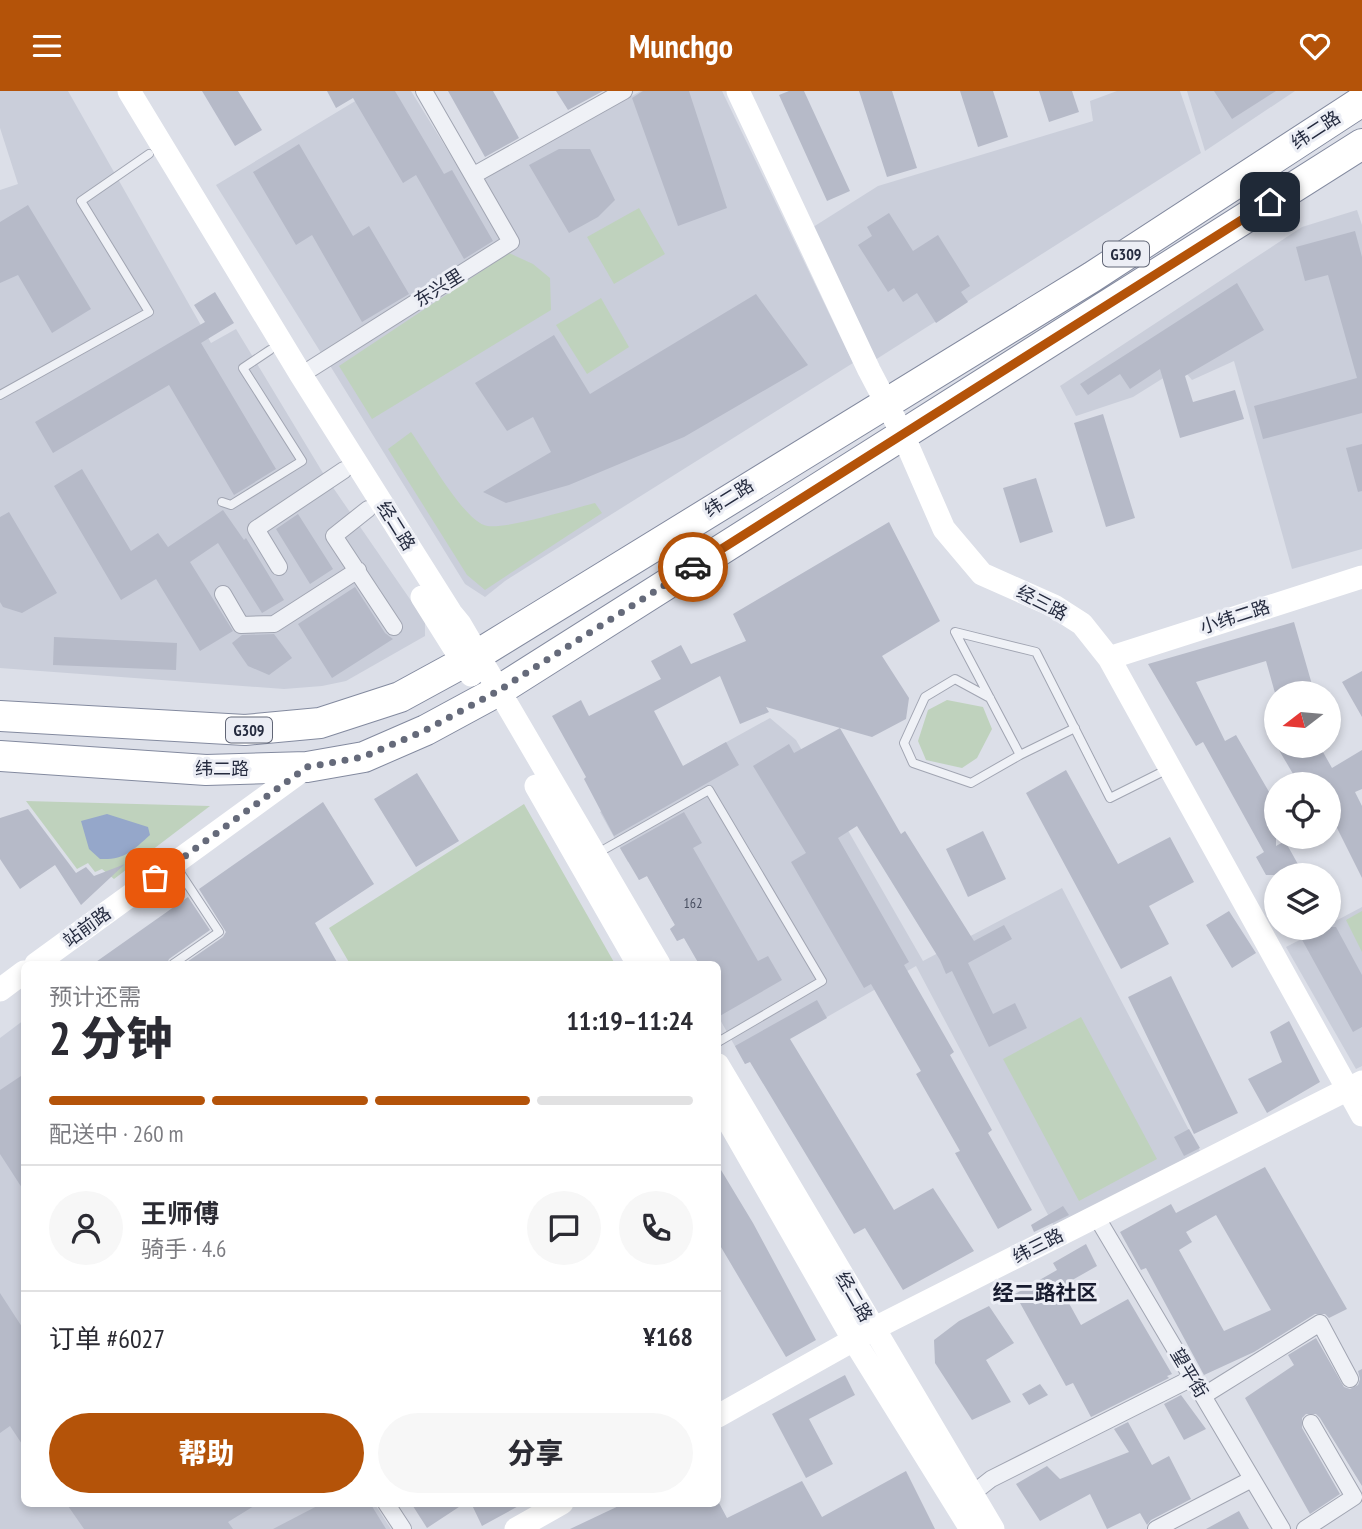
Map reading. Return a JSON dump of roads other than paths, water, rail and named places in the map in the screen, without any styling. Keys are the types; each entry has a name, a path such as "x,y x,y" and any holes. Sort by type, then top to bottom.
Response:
{"highway":[{"name":"纬二路","path":"0,716 245,730 320,723 400,697 470,659 1092,277 1362,101"},
{"name":"纬二路","path":"0,756 206,770 307,767 363,757 426,730 491,694 1362,144"}],"street":[{"name":"经二路","path":"111,91 368,509 470,659 594,855 657,961"},
{"name":"经二路","path":"129,91 302,375 443,602 460,624 470,659"},
{"name":"东兴里","path":"302,375 511,242 424,91"},
{"path":"474,175 624,91"},
{"name":"经三路","path":"738,91 903,435 944,530 982,574 1054,606 1082,624 1109,658 1355,1086 1362,1115"},
{"path":"279,567 256,529 344,470"},
{"path":"368,509 334,536 394,627"},
{"path":"223,594 241,625 274,624 358,571"},
{"name":"小纬二路","path":"1109,658 1362,577"},
{"name":"经二路","path":"491,694 636,961"},
{"name":"站前路","path":"40,961 307,767"},
{"path":"0,990 21,974"},
{"name":"经二路","path":"721,1071 971,1529"},
{"name":"纬三路","path":"721,1414 863,1334 1355,1086"},
{"name":"经二路","path":"721,1108 863,1334 993,1529"},
{"name":"望平街","path":"1096,1216 1282,1529"},
{"path":"1203,1396 1320,1323 1350,1379"},
{"path":"972,1494 991,1479 1192,1378"},
{"path":"1305,1529 1354,1497 1311,1423"},
{"path":"1156,1529 1251,1479"},
{"path":"389,1507 403,1529"},
{"path":"516,1529 555,1507"}],"lane":[{"path":"0,395 149,313 80,201 149,154"},
{"path":"222,502 232,505 302,461 243,368 270,350"},
{"path":"1020,755 955,632 1036,652 1110,798 1170,768"},
{"path":"990,698 955,679 925,697 904,743 913,763 971,783 1074,728"},
{"path":"594,855 709,790 822,981 721,1040"},
{"path":"174,864 219,932 177,961"}],"water":[{"path":"107,814 148,827 150,835 122,856 100,859 89,849 81,821"}],"district":[{"name":"经二路社区","path":"1045,1293"}]}
